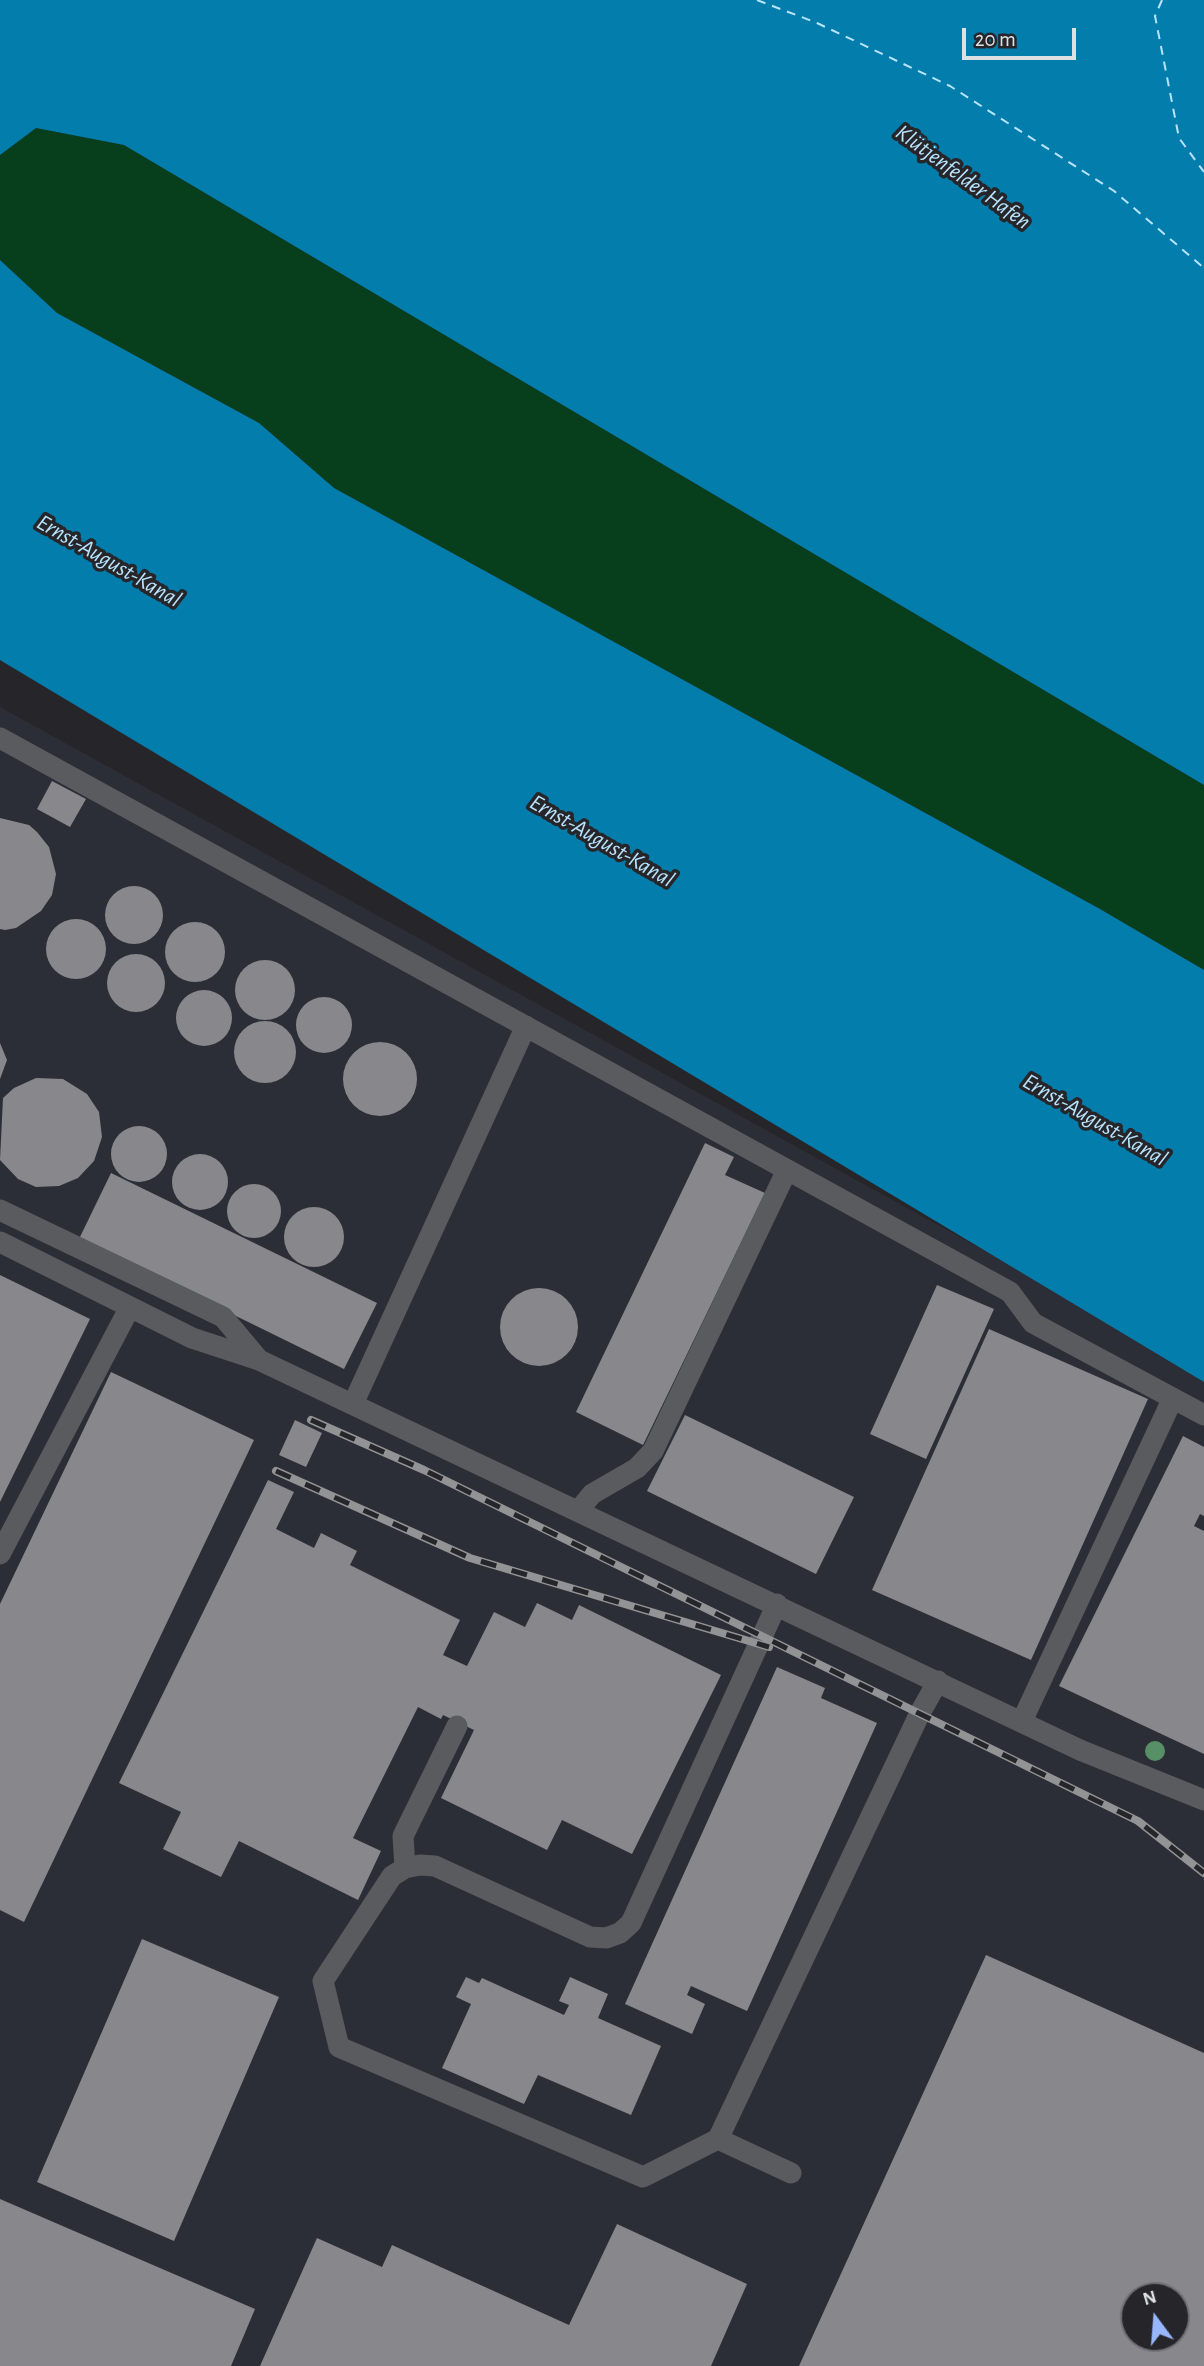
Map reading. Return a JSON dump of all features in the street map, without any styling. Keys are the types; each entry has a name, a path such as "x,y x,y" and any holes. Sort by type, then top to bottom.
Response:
{"street":[{"path":"0,738 1010,1292 1033,1323 1204,1415"},
{"path":"352,1404 526,1026"},
{"path":"579,1510 592,1494 636,1468 653,1451 787,1170"},
{"path":"0,1210 223,1318 260,1360"},
{"path":"0,1242 192,1338 260,1360 1080,1750 1204,1800"},
{"path":"0,1554 130,1307"},
{"path":"1022,1721 1173,1398"},
{"path":"777,1604 631,1923 621,1933 606,1938 590,1937 435,1866 405,1868 392,1876 381,1889 323,1982 339,2047 643,2177 718,2139 920,1713 938,1681"},
{"path":"405,1868 403,1836 457,1726"},
{"path":"718,2139 791,2173"}],"shaded area":[{"path":"0,707 1204,1372 1204,2366 0,2366"}],"green space":[{"path":"36,128 124,145 1204,785 1204,970 1100,909 334,488 259,423 57,313 0,260 0,155"}],"water":[{"name":"Klütjenfelder Hafen","path":"0,0 1204,0 1204,785 124,145 36,128 0,155"},
{"name":"Ernst-August-Kanal","path":"0,260 57,313 259,423 334,488 1100,909 1204,970 1204,1382 0,660"}],"building":[{"path":"52,781 86,799 70,827 37,809"},
{"path":"0,818 29,825 37,832 49,847 56,874 52,895 41,911 16,928 5,930 0,929"},
{"path":"128,886 140,886 150,890 159,899 163,921 155,936 140,944 128,944 118,940 109,931 105,921 105,909 109,899 118,890"},
{"path":"76,919 93,924 101,932 106,949 101,966 93,974 76,979 59,974 51,966 46,949 51,932 59,924"},
{"path":"189,922 201,922 220,935 225,952 223,964 212,977 201,982 189,982 170,969 165,958 165,946 178,927"},
{"path":"130,954 142,954 157,962 165,977 165,989 157,1004 142,1012 130,1012 115,1004 107,989 107,977 115,962"},
{"path":"259,960 271,960 290,973 295,990 293,1002 282,1015 271,1020 259,1020 240,1007 235,996 235,984 248,965"},
{"path":"198,990 210,990 220,994 228,1002 232,1018 228,1034 220,1042 210,1046 198,1046 188,1042 180,1034 176,1024 176,1012 180,1002 188,994"},
{"path":"324,997 344,1005 352,1025 344,1045 324,1053 304,1045 296,1025 304,1005"},
{"path":"265,1021 287,1030 296,1052 287,1074 265,1083 243,1074 234,1052 243,1030"},
{"path":"373,1042 387,1042 401,1048 411,1058 417,1079 411,1100 401,1110 387,1116 373,1116 359,1110 349,1100 343,1086 343,1072 349,1058 359,1048"},
{"path":"0,1043 7,1060 0,1079"},
{"path":"36,1078 63,1079 87,1094 99,1112 102,1137 94,1161 78,1178 59,1186 36,1187 18,1179 0,1160 3,1098 14,1088"},
{"path":"139,1126 150,1128 159,1134 165,1143 165,1165 159,1174 150,1180 139,1182 128,1180 119,1174 113,1165 111,1154 113,1143 119,1134 128,1128"},
{"path":"705,1143 734,1157 725,1175 765,1193 643,1445 576,1412"},
{"path":"194,1154 206,1154 220,1162 228,1176 226,1193 220,1202 206,1210 194,1210 177,1198 172,1188 172,1176 184,1159"},
{"path":"111,1173 377,1303 344,1369 79,1239"},
{"path":"254,1184 273,1192 281,1211 273,1230 254,1238 235,1230 227,1211 235,1192"},
{"path":"314,1207 331,1212 339,1220 344,1237 339,1254 331,1262 314,1267 297,1262 289,1254 284,1237 289,1220 297,1212"},
{"path":"0,1275 90,1319 0,1502"},
{"path":"937,1285 994,1309 926,1459 870,1434"},
{"path":"539,1288 554,1291 567,1299 575,1312 578,1327 575,1342 567,1355 554,1363 539,1366 524,1363 511,1355 503,1342 500,1327 503,1312 511,1299 524,1291"},
{"path":"989,1329 1148,1399 1031,1660 872,1590"},
{"path":"111,1372 254,1440 24,1922 0,1910 0,1604"},
{"path":"685,1415 854,1497 816,1574 647,1491"},
{"path":"295,1420 322,1433 306,1467 279,1455"},
{"path":"1183,1436 1204,1447 1204,1516 1200,1514 1194,1526 1204,1531 1204,1754 1059,1686"},
{"path":"268,1480 294,1492 276,1529 314,1548 321,1533 357,1551 350,1565 460,1620 443,1655 467,1666 494,1612 525,1627 537,1603 572,1620 579,1605 721,1675 632,1854 562,1820 547,1850 441,1798 474,1730 443,1715 441,1719 418,1707 353,1838 381,1851 358,1900 239,1841 221,1877 163,1849 181,1812 119,1783"},
{"path":"777,1667 825,1688 821,1698 877,1723 747,2011 691,1986 687,1995 705,2004 692,2034 625,2004"},
{"path":"142,1939 279,1997 174,2241 37,2182"},
{"path":"986,1955 1204,2053 1204,2366 799,2366"},
{"path":"466,1977 479,1983 482,1978 564,2015 569,2005 559,2001 570,1977 608,1994 598,2018 661,2046 631,2115 538,2075 524,2104 442,2068 471,2004 456,1997"},
{"path":"0,2199 255,2309 231,2366 0,2366"},
{"path":"617,2224 747,2284 711,2366 260,2366 317,2238 382,2267 392,2245 569,2325"}],"ferry route":[{"path":"757,0 817,23 950,86 1114,191 1204,268"},
{"path":"1162,0 1155,16 1179,138 1204,172"}],"railway":[{"path":"311,1420 424,1470 1138,1821 1204,1873"},
{"path":"276,1471 470,1558 769,1647"}]}
